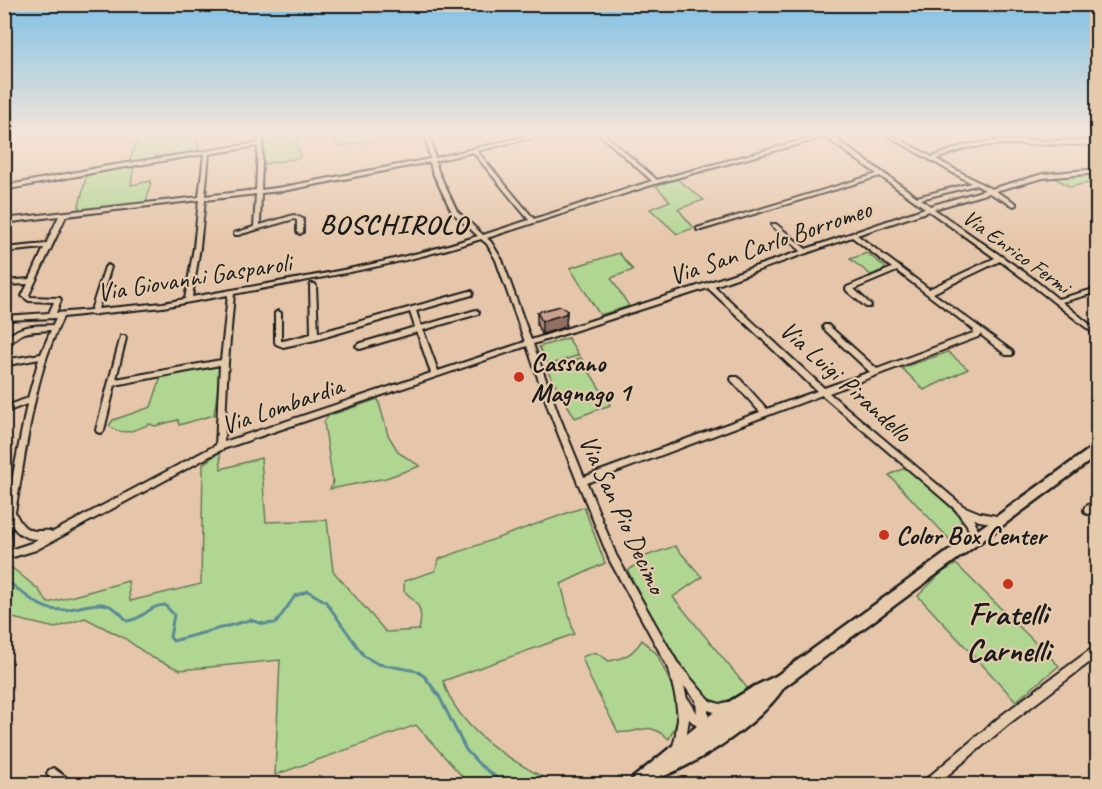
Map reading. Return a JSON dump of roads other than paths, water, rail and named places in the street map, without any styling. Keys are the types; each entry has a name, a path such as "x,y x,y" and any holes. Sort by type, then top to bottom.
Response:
{"main road":[{"path":"680,756 706,727 739,704 781,681 1098,448"},
{"path":"648,780 680,756 726,731 763,702 781,681"}],"street":[{"path":"4,188 112,169"},
{"path":"188,301 205,169"},
{"path":"257,227 259,169"},
{"path":"4,221 259,193 385,169"},
{"name":"Via San Pio Decimo","path":"435,169 455,212 489,243 499,260 528,344 613,558 673,666 701,700 706,727"},
{"path":"490,169 532,220"},
{"path":"641,169 656,182"},
{"name":"Via Giovanni Gasparoli","path":"4,318 93,313 188,301 428,253 704,169"},
{"name":"Via Enrico Fermi","path":"875,169 1058,301 1098,335"},
{"path":"950,169 1014,204"},
{"name":"Via San Carlo Borromeo","path":"528,344 709,285 928,208 1043,176 1098,171"},
{"path":"699,229 882,174"},
{"path":"916,199 977,183"},
{"path":"51,316 58,300 26,298 63,214"},
{"path":"237,234 298,217 300,232"},
{"path":"774,225 806,252"},
{"path":"853,235 1008,353"},
{"path":"4,250 49,246"},
{"path":"929,292 999,259"},
{"path":"93,313 108,267"},
{"path":"868,305 849,289 898,268"},
{"path":"4,284 33,281"},
{"name":"Via Luigi Pirandello","path":"709,285 823,392 958,506 971,523 975,538"},
{"path":"313,286 315,337"},
{"path":"1058,301 1098,290"},
{"path":"278,313 278,342 283,344 470,293"},
{"path":"220,447 224,362 231,294"},
{"path":"412,309 435,374"},
{"path":"360,346 476,312"},
{"path":"4,541 12,514 30,400 42,356 61,315"},
{"path":"4,348 12,334 18,331 54,327"},
{"path":"826,327 875,372"},
{"path":"581,482 976,335 978,330"},
{"path":"100,430 123,338"},
{"name":"Via Lombardia","path":"4,549 13,553 21,551 220,447 528,344"},
{"path":"4,363 42,356"},
{"path":"112,383 224,362"},
{"path":"735,379 766,413"},
{"path":"4,410 30,400"},
{"path":"1088,510 1098,503"},
{"name":"Via Luigi Pirandello","path":"958,506 979,517 999,520"},
{"path":"12,514 15,525 28,535 49,535 60,531"},
{"path":"929,784 1006,719 1098,649"},
{"name":"Via San Pio Decimo","path":"673,666 683,701 680,756"},
{"path":"701,700 720,709 739,704"},
{"name":"Via San Pio Decimo","path":"683,701 694,717 706,727"},
{"path":"706,727 726,731"},
{"path":"53,774 66,784"}],"waterway":[{"path":"4,579 32,600 51,609 73,609 100,604 118,611 127,621 155,607 165,605 174,615 170,637 173,641 250,620 264,624 276,623 295,596 308,591 326,602 364,656 378,664 417,671 425,677 439,696 466,750 479,764 505,784"}],"place":[{"name":"Cassano Magnago 1","path":"519,377"},
{"name":"Color Box Center","path":"884,535"},
{"name":"Fratelli Carnelli","path":"1008,584"}],"district":[{"name":"BOSCHIROLO","path":"394,224"}]}
